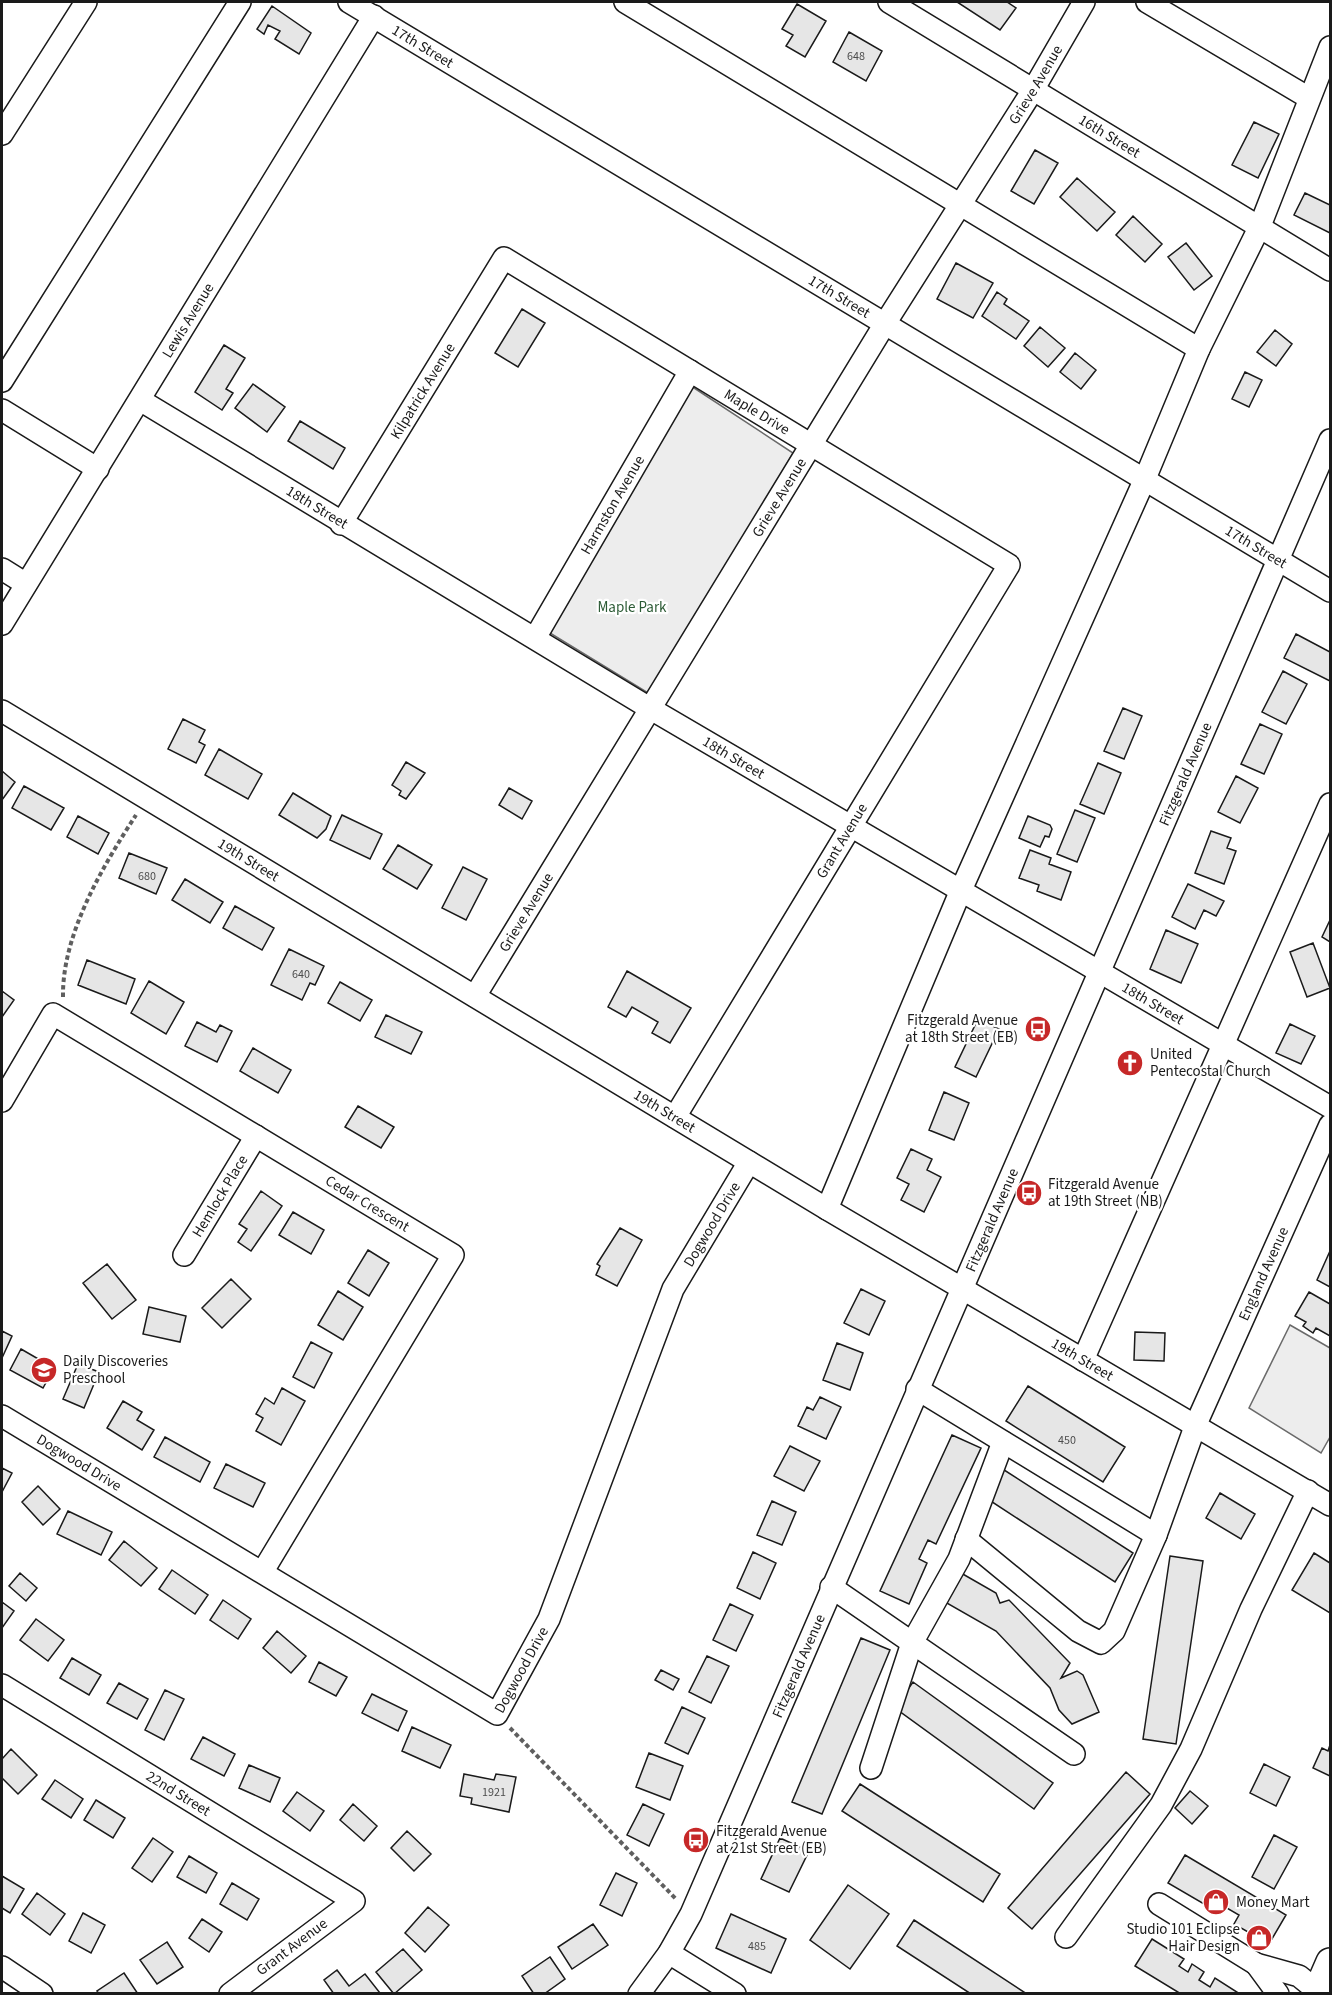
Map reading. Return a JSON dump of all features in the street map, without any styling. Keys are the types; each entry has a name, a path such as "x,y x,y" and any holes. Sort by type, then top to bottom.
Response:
{"main road":[{"path":"1318,1992 1330,1962"}],"street":[{"path":"2,134 86,2"},
{"path":"2,381 240,2"},
{"name":"17th Street","path":"349,2 886,322 1144,481 1330,591"},
{"path":"625,2 1199,348"},
{"name":"16th Street","path":"889,2 915,8 1033,90 1330,270"},
{"name":"Grieve Avenue","path":"476,996 886,322 1033,90 1084,2"},
{"path":"1147,2 1309,98"},
{"name":"Lewis Avenue","path":"2,624 374,16"},
{"path":"827,1209 961,890 1144,481 1199,348 1260,226 1330,47"},
{"name":"Maple Drive","path":"504,258 1008,565"},
{"name":"Kilpatrick Avenue","path":"341,524 504,258"},
{"name":"Harmston Avenue","path":"535,638 690,371"},
{"name":"18th Street","path":"140,400 341,524 651,709 1330,1107"},
{"path":"2,410 98,469"},
{"name":"Fitzgerald Avenue","path":"639,1994 669,1953 691,1914 1098,971 1280,561 1330,440"},
{"name":"Grant Avenue","path":"675,1117 1008,565"},
{"path":"2,569 26,584"},
{"name":"19th Street","path":"2,711 827,1209 1196,1424 1330,1505"},
{"path":"1083,1360 1330,804"},
{"path":"2,1101 53,1014 65,1022"},
{"name":"Cedar Crescent","path":"65,1022 453,1255 262,1571"},
{"name":"England Avenue","path":"966,1539 1078,1631 1101,1643 1114,1631 1156,1535 1196,1424 1330,1125"},
{"name":"Hemlock Place","path":"184,1255 256,1136"},
{"name":"Dogwood Drive","path":"2,1416 497,1714 549,1618 673,1289 749,1162"},
{"path":"917,1389 1156,1535"},
{"path":"871,1768 912,1643 959,1560 1003,1442"},
{"path":"1066,1937 1161,1805 1191,1749 1251,1609 1308,1491"},
{"path":"831,1587 1074,1754"},
{"name":"22nd Street","path":"2,1685 354,1901"},
{"name":"Grant Avenue","path":"230,1994 354,1901"},
{"path":"1159,1904 1256,1964 1299,1976 1318,1992"},
{"path":"669,1953 735,1994"},
{"path":"1256,1964 1278,1994"},
{"path":"2,1967 42,1994"}],"path":[{"path":"65,1022 62,980 68,950 102,871 146,800"},
{"path":"497,1714 691,1914"}],"shaded area":[{"name":"Maple Park","path":"688,384 793,453 653,696 545,630"},
{"path":"1290,1325 1330,1348 1330,1437 1321,1453 1249,1408"}],"building":[{"path":"957,2 1007,2 1016,8 1000,30"},
{"path":"797,4 826,21 805,57 786,46 793,35 782,29"},
{"path":"272,6 311,33 299,54 275,39 280,31 268,25 264,34 257,29"},
{"path":"849,32 882,51 866,81 833,62"},
{"path":"1254,122 1279,134 1258,178 1232,165"},
{"path":"1035,150 1058,163 1034,204 1011,191"},
{"path":"1077,178 1115,212 1097,231 1060,197"},
{"path":"1305,193 1330,205 1330,233 1294,215"},
{"path":"1133,216 1162,244 1145,262 1116,235"},
{"path":"1186,243 1212,276 1194,290 1168,257"},
{"path":"956,263 993,283 973,318 937,299"},
{"path":"997,292 1007,299 1004,304 1029,321 1016,339 982,316"},
{"path":"522,309 545,323 518,367 495,353"},
{"path":"1040,327 1065,348 1048,367 1024,346"},
{"path":"1275,330 1292,344 1276,366 1257,352"},
{"path":"224,345 245,358 226,389 233,393 222,410 195,392"},
{"path":"1075,353 1096,370 1081,389 1060,372"},
{"path":"1245,372 1262,380 1249,407 1232,399"},
{"path":"253,384 285,407 267,432 235,408"},
{"path":"300,421 345,448 333,469 288,441"},
{"path":"1296,634 1330,652 1330,681 1284,658"},
{"path":"1283,671 1307,684 1286,724 1262,712"},
{"path":"1123,708 1142,716 1124,759 1104,751"},
{"path":"183,719 205,730 199,742 205,745 196,763 168,749"},
{"path":"1260,724 1282,734 1264,774 1241,764"},
{"path":"219,749 262,774 248,799 205,775"},
{"path":"406,762 425,773 406,799 399,795 401,791 392,785"},
{"path":"1098,763 1121,773 1104,814 1080,804"},
{"path":"2,771 15,782 2,800"},
{"path":"1236,776 1258,788 1240,823 1218,812"},
{"path":"24,786 64,808 51,830 12,808"},
{"path":"509,788 532,801 522,819 499,805"},
{"path":"293,793 331,816 326,829 317,838 279,815"},
{"path":"1075,810 1095,818 1077,862 1057,854"},
{"path":"342,815 382,834 370,859 330,840"},
{"path":"78,816 109,833 98,854 67,837"},
{"path":"1028,816 1050,825 1052,829 1049,837 1045,836 1040,847 1019,838"},
{"path":"1211,831 1231,838 1227,848 1236,851 1224,884 1195,873"},
{"path":"398,845 432,865 417,889 383,869"},
{"path":"1030,850 1051,858 1049,864 1071,872 1061,900 1037,891 1039,885 1019,878"},
{"path":"129,853 167,868 156,894 119,878"},
{"path":"463,867 487,879 466,920 442,908"},
{"path":"185,879 223,902 210,923 172,900"},
{"path":"1188,884 1224,901 1216,916 1204,910 1195,929 1172,917"},
{"path":"235,906 274,928 262,950 223,928"},
{"path":"1330,920 1330,942 1322,937"},
{"path":"1166,930 1198,944 1181,983 1150,969"},
{"path":"1313,943 1330,988 1307,997 1290,952"},
{"path":"289,949 324,966 315,985 310,983 302,1000 271,985"},
{"path":"87,960 135,979 126,1004 78,985"},
{"path":"627,971 691,1008 670,1043 652,1033 658,1022 632,1007 626,1017 608,1007"},
{"path":"149,981 184,1002 166,1034 131,1013"},
{"path":"340,982 372,1000 360,1021 328,1003"},
{"path":"2,991 14,1000 2,1017"},
{"path":"386,1015 422,1032 411,1054 375,1037"},
{"path":"978,1019 999,1029 976,1077 955,1067"},
{"path":"197,1022 216,1032 220,1025 232,1031 217,1062 185,1046"},
{"path":"1290,1024 1315,1036 1301,1064 1276,1053"},
{"path":"253,1048 291,1070 278,1093 240,1071"},
{"path":"944,1092 969,1103 954,1140 929,1130"},
{"path":"358,1106 394,1127 381,1148 345,1127"},
{"path":"911,1149 932,1159 927,1170 941,1177 924,1212 901,1200 909,1184 897,1178"},
{"path":"261,1191 282,1206 251,1251 238,1242 247,1229 239,1224"},
{"path":"293,1212 324,1230 311,1254 279,1235"},
{"path":"620,1228 642,1240 617,1286 596,1275 600,1266 597,1264"},
{"path":"368,1250 389,1263 369,1296 348,1283"},
{"path":"1330,1251 1330,1287 1317,1280"},
{"path":"107,1264 136,1300 112,1319 83,1283"},
{"path":"231,1279 251,1299 222,1328 202,1308"},
{"path":"861,1289 885,1301 869,1335 844,1323"},
{"path":"338,1291 363,1307 343,1340 318,1325"},
{"path":"1309,1292 1330,1304 1330,1336 1316,1328 1313,1333 1303,1326 1306,1322 1295,1316"},
{"path":"149,1307 186,1316 180,1342 143,1334"},
{"path":"2,1331 12,1336 2,1358"},
{"path":"1135,1332 1165,1333 1164,1361 1134,1360"},
{"path":"311,1342 332,1353 314,1388 293,1377"},
{"path":"837,1343 863,1353 850,1390 823,1380"},
{"path":"21,1349 54,1368 43,1388 10,1370"},
{"path":"78,1364 99,1372 84,1408 63,1399"},
{"path":"1028,1386 1125,1447 1103,1482 1006,1421"},
{"path":"282,1388 305,1401 281,1445 256,1431 263,1418 256,1414 265,1398 274,1404"},
{"path":"820,1397 841,1407 826,1439 798,1426 807,1407 813,1410"},
{"path":"123,1401 142,1412 137,1420 154,1430 142,1450 107,1428"},
{"path":"952,1435 981,1448 936,1544 928,1540 919,1559 927,1563 909,1604 880,1591"},
{"path":"165,1437 210,1462 200,1482 154,1457"},
{"path":"790,1446 820,1461 804,1491 774,1476"},
{"path":"226,1464 265,1483 253,1507 214,1488"},
{"path":"2,1468 12,1473 2,1492"},
{"path":"1001,1468 1133,1553 1115,1582 983,1496"},
{"path":"38,1486 60,1509 43,1525 22,1502"},
{"path":"1220,1493 1255,1514 1241,1539 1206,1518"},
{"path":"772,1501 796,1512 782,1545 757,1535"},
{"path":"68,1511 112,1532 101,1555 57,1534"},
{"path":"124,1541 157,1568 141,1586 109,1560"},
{"path":"753,1552 776,1563 760,1599 737,1588"},
{"path":"1314,1553 1330,1563 1330,1613 1292,1590"},
{"path":"1170,1556 1203,1561 1176,1744 1143,1739"},
{"path":"172,1570 208,1595 195,1614 159,1589"},
{"path":"20,1573 37,1588 26,1601 9,1586"},
{"path":"961,1573 996,1593 1000,1603 1009,1600 1070,1663 1061,1678 1077,1671 1083,1675 1099,1712 1072,1724 1059,1710 1050,1688 996,1631 945,1602"},
{"path":"223,1600 251,1619 238,1639 210,1620"},
{"path":"2,1602 14,1611 2,1628"},
{"path":"730,1604 753,1615 736,1651 713,1640"},
{"path":"36,1619 64,1640 48,1661 20,1640"},
{"path":"277,1631 306,1656 291,1673 263,1648"},
{"path":"861,1638 890,1650 822,1814 792,1802"},
{"path":"707,1656 729,1666 711,1703 689,1692"},
{"path":"72,1658 101,1675 89,1695 60,1678"},
{"path":"319,1662 347,1677 336,1696 309,1682"},
{"path":"661,1670 679,1679 673,1690 655,1680"},
{"path":"913,1682 1053,1783 1034,1809 895,1708"},
{"path":"119,1683 148,1699 137,1719 107,1703"},
{"path":"165,1690 184,1699 164,1740 145,1730"},
{"path":"372,1694 407,1711 398,1731 362,1713"},
{"path":"682,1707 705,1718 688,1754 665,1743"},
{"path":"412,1727 451,1745 440,1768 402,1751"},
{"path":"203,1737 235,1754 224,1776 191,1759"},
{"path":"1330,1745 1330,1776 1313,1768 1322,1748 1328,1751"},
{"path":"11,1749 37,1775 18,1794 2,1778 2,1759"},
{"path":"649,1753 683,1766 670,1800 636,1787"},
{"path":"1264,1764 1290,1777 1276,1806 1250,1793"},
{"path":"249,1765 280,1778 270,1802 239,1788"},
{"path":"1126,1772 1150,1794 1032,1929 1008,1908"},
{"path":"464,1774 494,1780 496,1774 516,1777 509,1812 471,1804 472,1798 460,1796"},
{"path":"55,1780 83,1799 71,1818 42,1799"},
{"path":"860,1784 1000,1874 983,1902 842,1811"},
{"path":"1190,1791 1208,1806 1192,1824 1175,1808"},
{"path":"297,1792 324,1811 310,1831 283,1811"},
{"path":"96,1800 125,1818 113,1838 84,1820"},
{"path":"353,1804 377,1826 364,1841 340,1820"},
{"path":"643,1804 664,1814 649,1846 627,1835"},
{"path":"407,1831 431,1854 414,1871 391,1848"},
{"path":"1274,1835 1297,1847 1274,1889 1252,1877"},
{"path":"153,1838 173,1852 152,1882 132,1868"},
{"path":"780,1838 809,1851 789,1892 761,1879"},
{"path":"1185,1855 1286,1915 1269,1944 1234,1924 1239,1915 1208,1897 1204,1904 1168,1883"},
{"path":"189,1856 217,1873 206,1893 177,1877"},
{"path":"616,1873 637,1883 622,1916 600,1905"},
{"path":"2,1876 24,1889 10,1913 2,1908"},
{"path":"232,1883 259,1899 247,1920 220,1904"},
{"path":"848,1885 889,1914 850,1969 810,1940"},
{"path":"37,1893 65,1914 50,1935 22,1914"},
{"path":"428,1907 449,1925 425,1952 405,1933"},
{"path":"83,1913 105,1925 91,1953 69,1941"},
{"path":"731,1914 786,1939 771,1973 716,1948"},
{"path":"202,1919 222,1932 209,1952 189,1938"},
{"path":"914,1920 1027,1994 971,1994 897,1946"},
{"path":"593,1924 608,1945 572,1969 558,1947"},
{"path":"1152,1939 1184,1959 1179,1966 1188,1972 1192,1964 1204,1972 1199,1980 1210,1987 1215,1978 1240,1994 1181,1994 1135,1966"},
{"path":"167,1942 183,1967 157,1984 140,1960"},
{"path":"403,1949 422,1970 394,1994 376,1972"},
{"path":"550,1957 565,1979 544,1994 534,1994 522,1976"},
{"path":"337,1970 349,1986 365,1974 380,1993 334,1994 324,1980"},
{"path":"124,1973 138,1994 99,1994 97,1991"}],"place":[{"name":"Fitzgerald Avenue at 18th Street (EB)","path":"1038,1029"},
{"name":"United Pentecostal Church","path":"1130,1063"},
{"name":"Fitzgerald Avenue at 19th Street (NB)","path":"1029,1193"},
{"name":"Daily Discoveries Preschool","path":"44,1370"},
{"name":"Fitzgerald Avenue at 21st Street (EB)","path":"696,1840"},
{"name":"Money Mart","path":"1216,1902"},
{"name":"Studio 101 Eclipse Hair Design","path":"1259,1938"}]}
